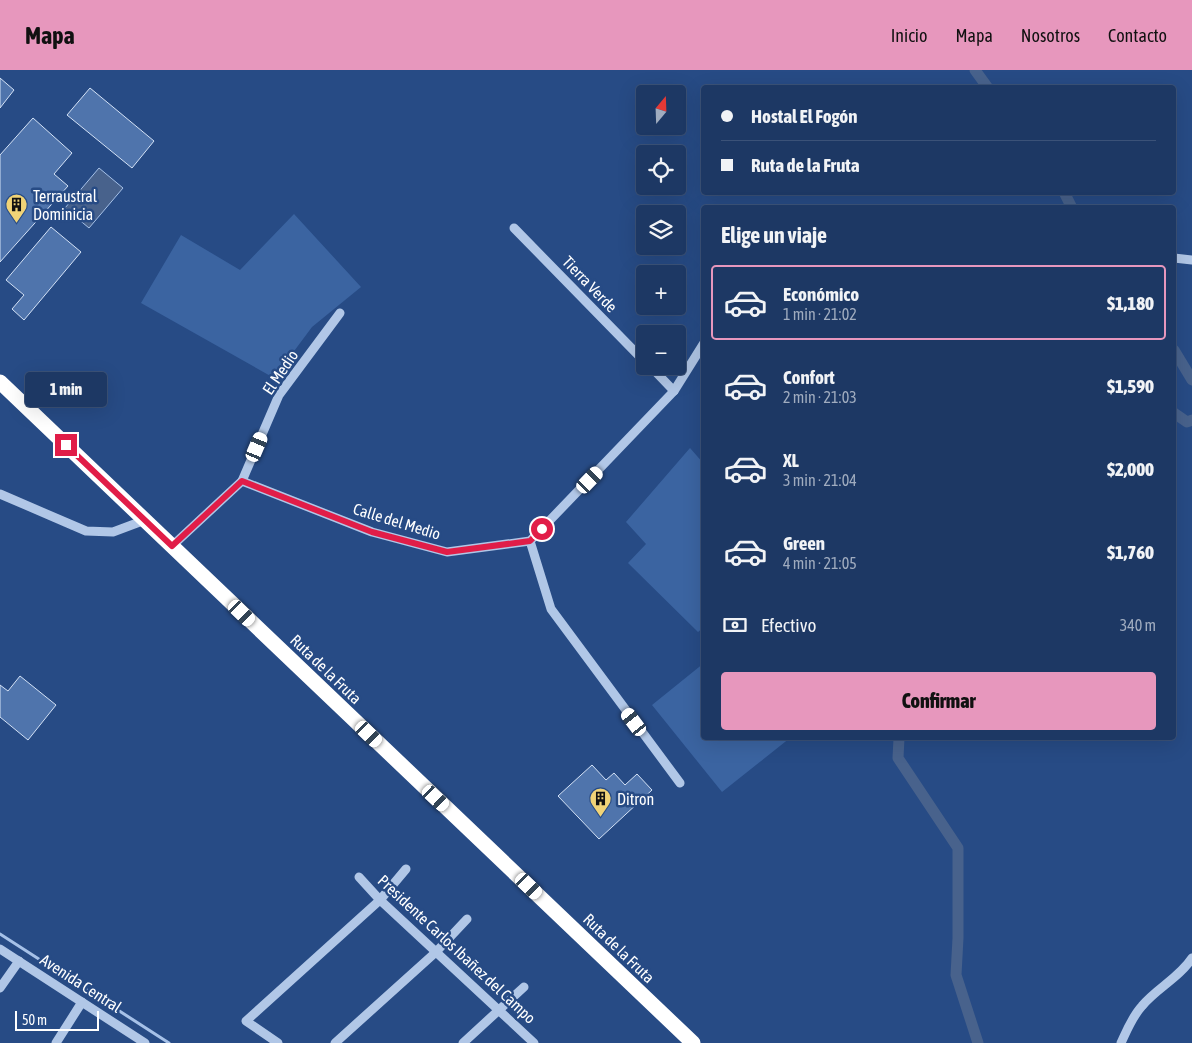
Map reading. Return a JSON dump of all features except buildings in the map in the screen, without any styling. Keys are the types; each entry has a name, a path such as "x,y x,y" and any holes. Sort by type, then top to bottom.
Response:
{"highway":[{"name":"Ruta de la Fruta","path":"0,382 693,1043"}],"street":[{"name":"Tierra Verde","path":"514,228 636,353"},
{"path":"1176,258 1192,260"},
{"name":"El Medio","path":"242,481 279,395 340,313"},
{"path":"680,782 551,609 530,541 674,391 701,348"},
{"path":"659,375 674,391"},
{"path":"172,546 242,481"},
{"name":"Calle del Medio","path":"242,481 372,532 447,552 530,541"},
{"path":"0,494 86,531 113,532 145,520"},
{"path":"278,1043 246,1021 380,900 406,869"},
{"name":"Presidente Carlos Ibañez del Campo","path":"359,877 380,900 534,1043"},
{"path":"335,1043 436,952 467,919"},
{"name":"Avenida Central","path":"0,949 142,1042"},
{"path":"1121,1043 1131,1020 1142,1005 1184,970 1192,958"},
{"path":"0,988 19,961"},
{"path":"463,1043 524,987"},
{"path":"56,1043 82,1002"}],"shaded area":[{"path":"99,168 123,188 89,228 65,208"},
{"path":"294,214 361,287 312,327 274,378 141,303 181,235 240,270"},
{"path":"690,448 701,461 701,630 698,632 628,563 646,544 626,522"},
{"path":"701,665 701,740 787,740 722,792 652,705"}],"waterway":[{"path":"975,70 986,85"},
{"path":"1066,195 1070,205"},
{"path":"1176,353 1192,380"},
{"path":"1176,414 1187,422 1192,420"},
{"path":"899,740 898,758 958,848 956,975 978,1043"},
{"path":"0,934 169,1043"}],"place":[{"name":"Terraustral Dominicia","path":"17,224"},
{"name":"Ditron","path":"601,818"}],"route":[{"path":"66,445 172,546 242,481 372,532 447,552 530,541 542,529"}]}
